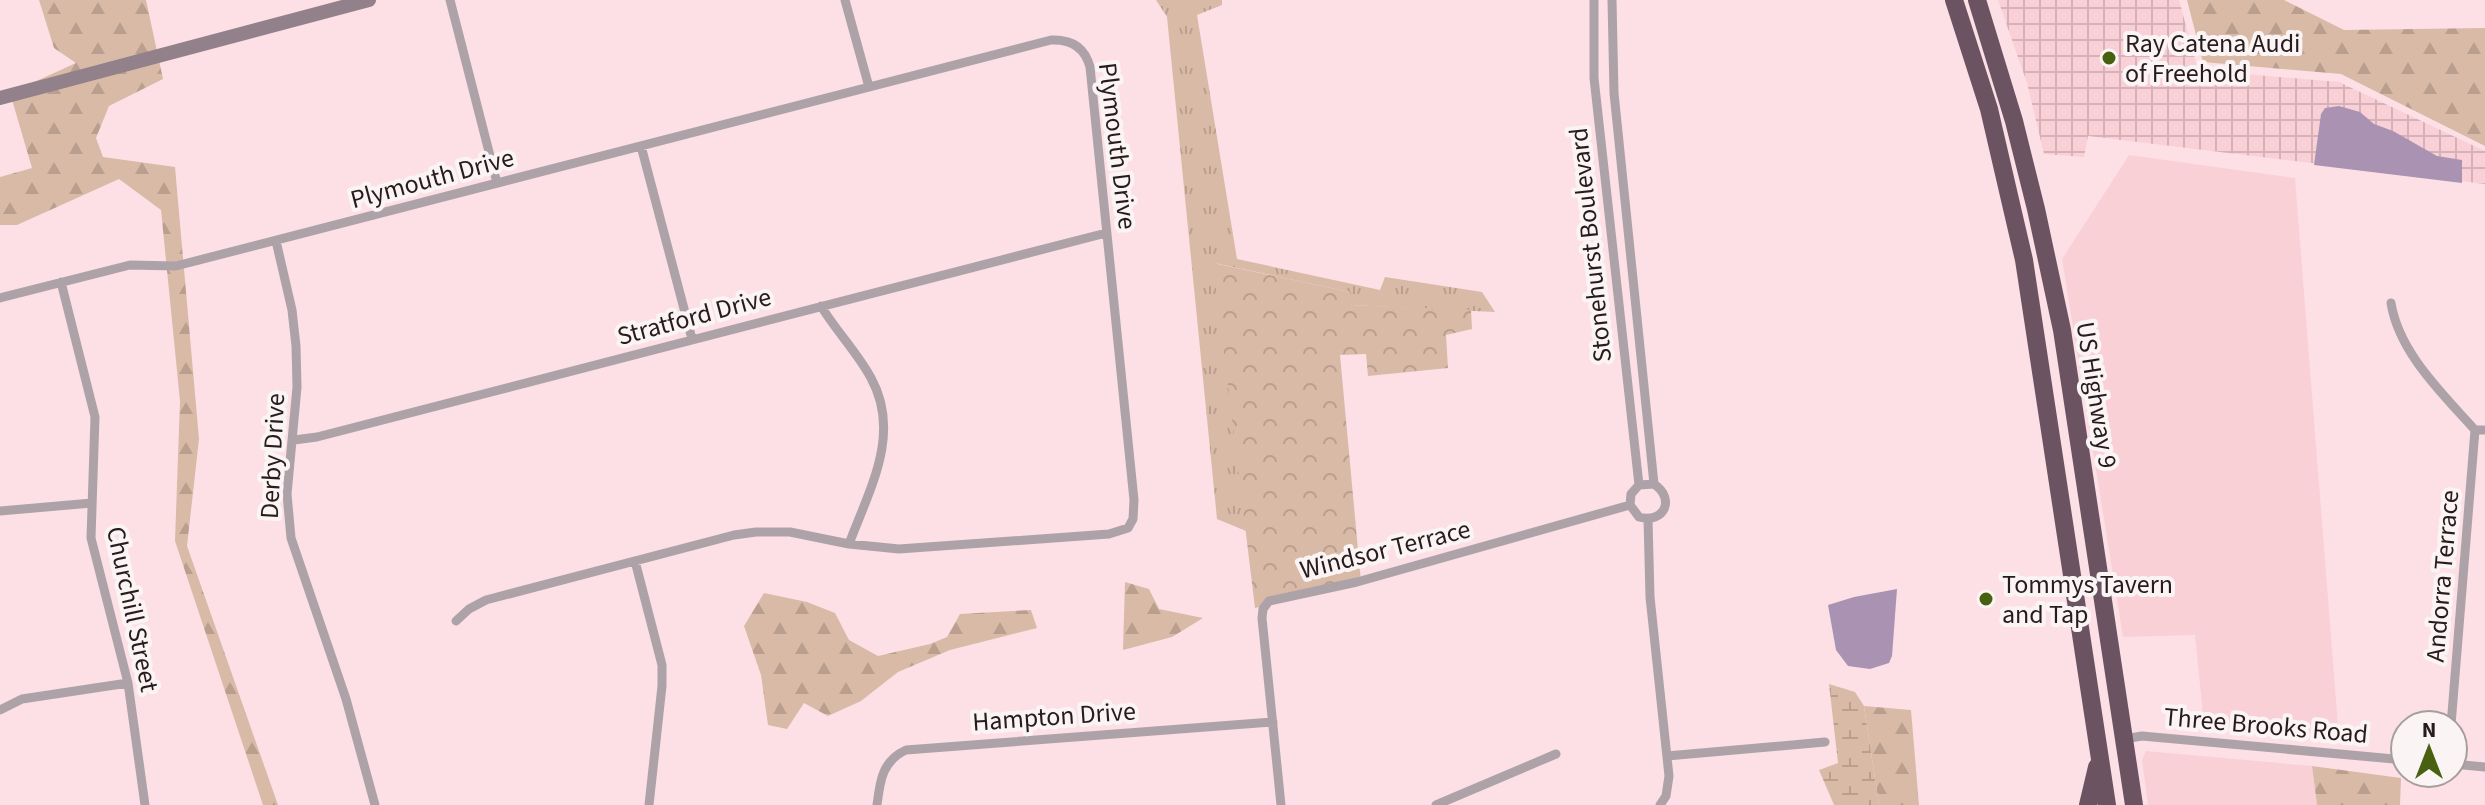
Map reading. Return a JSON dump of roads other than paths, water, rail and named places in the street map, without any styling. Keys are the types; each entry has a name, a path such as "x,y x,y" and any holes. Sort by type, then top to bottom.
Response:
{"highway":[{"name":"US Highway 9","path":"1954,0 1989,109 2024,260 2107,805"},
{"name":"US Highway 9","path":"1977,0 2014,121 2062,330 2134,805"},
{"path":"2088,805 2100,756"}],"street":[{"path":"0,98 369,0"},
{"path":"450,0 497,183"},
{"path":"845,0 869,87"},
{"name":"Stonehurst Boulevard","path":"1594,0 1593,59 1639,485"},
{"name":"Stonehurst Boulevard","path":"1612,0 1612,56 1619,145 1654,484 1663,492 1666,504 1660,515 1648,519 1650,600 1669,786 1660,805"},
{"name":"Plymouth Drive","path":"0,298 130,265 176,266 1051,40 1072,43 1083,51 1090,67 1134,500 1132,523 1128,528 1109,534 916,548 879,548 790,532 756,532 486,600 456,621"},
{"path":"1602,147 1619,145"},
{"path":"641,146 692,339"},
{"name":"Stratford Drive","path":"294,440 332,433 1106,233"},
{"name":"Derby Drive","path":"276,241 292,310 296,346 294,440 287,494 291,538 346,699 375,805"},
{"name":"Churchill Street","path":"61,282 95,417 93,551 128,683 145,805"},
{"path":"2391,303 2397,326 2408,347 2435,386 2480,430"},
{"path":"821,306 870,376 884,419 885,439 881,458 849,544"},
{"name":"Andorra Terrace","path":"2453,709 2480,430"},
{"path":"1648,519 1639,517 1630,505 1631,494 1639,485 1654,484"},
{"path":"0,511 92,503"},
{"name":"Windsor Terrace","path":"1273,722 1262,618 1263,609 1269,601 1357,582 1630,505"},
{"path":"635,561 661,655 663,675 649,805"},
{"path":"0,710 22,699 128,683"},
{"path":"1273,722 1281,805"},
{"name":"Hampton Drive","path":"877,805 886,765 892,757 906,750 1273,722"},
{"name":"Three Brooks Road","path":"2124,739 2142,736 2389,759"},
{"path":"1667,756 1825,742"},
{"path":"1436,805 1556,754"}],"place":[{"name":"Ray Catena Audi of Freehold","path":"2109,58"},
{"name":"Tommys Tavern and Tap","path":"1986,599"}]}
